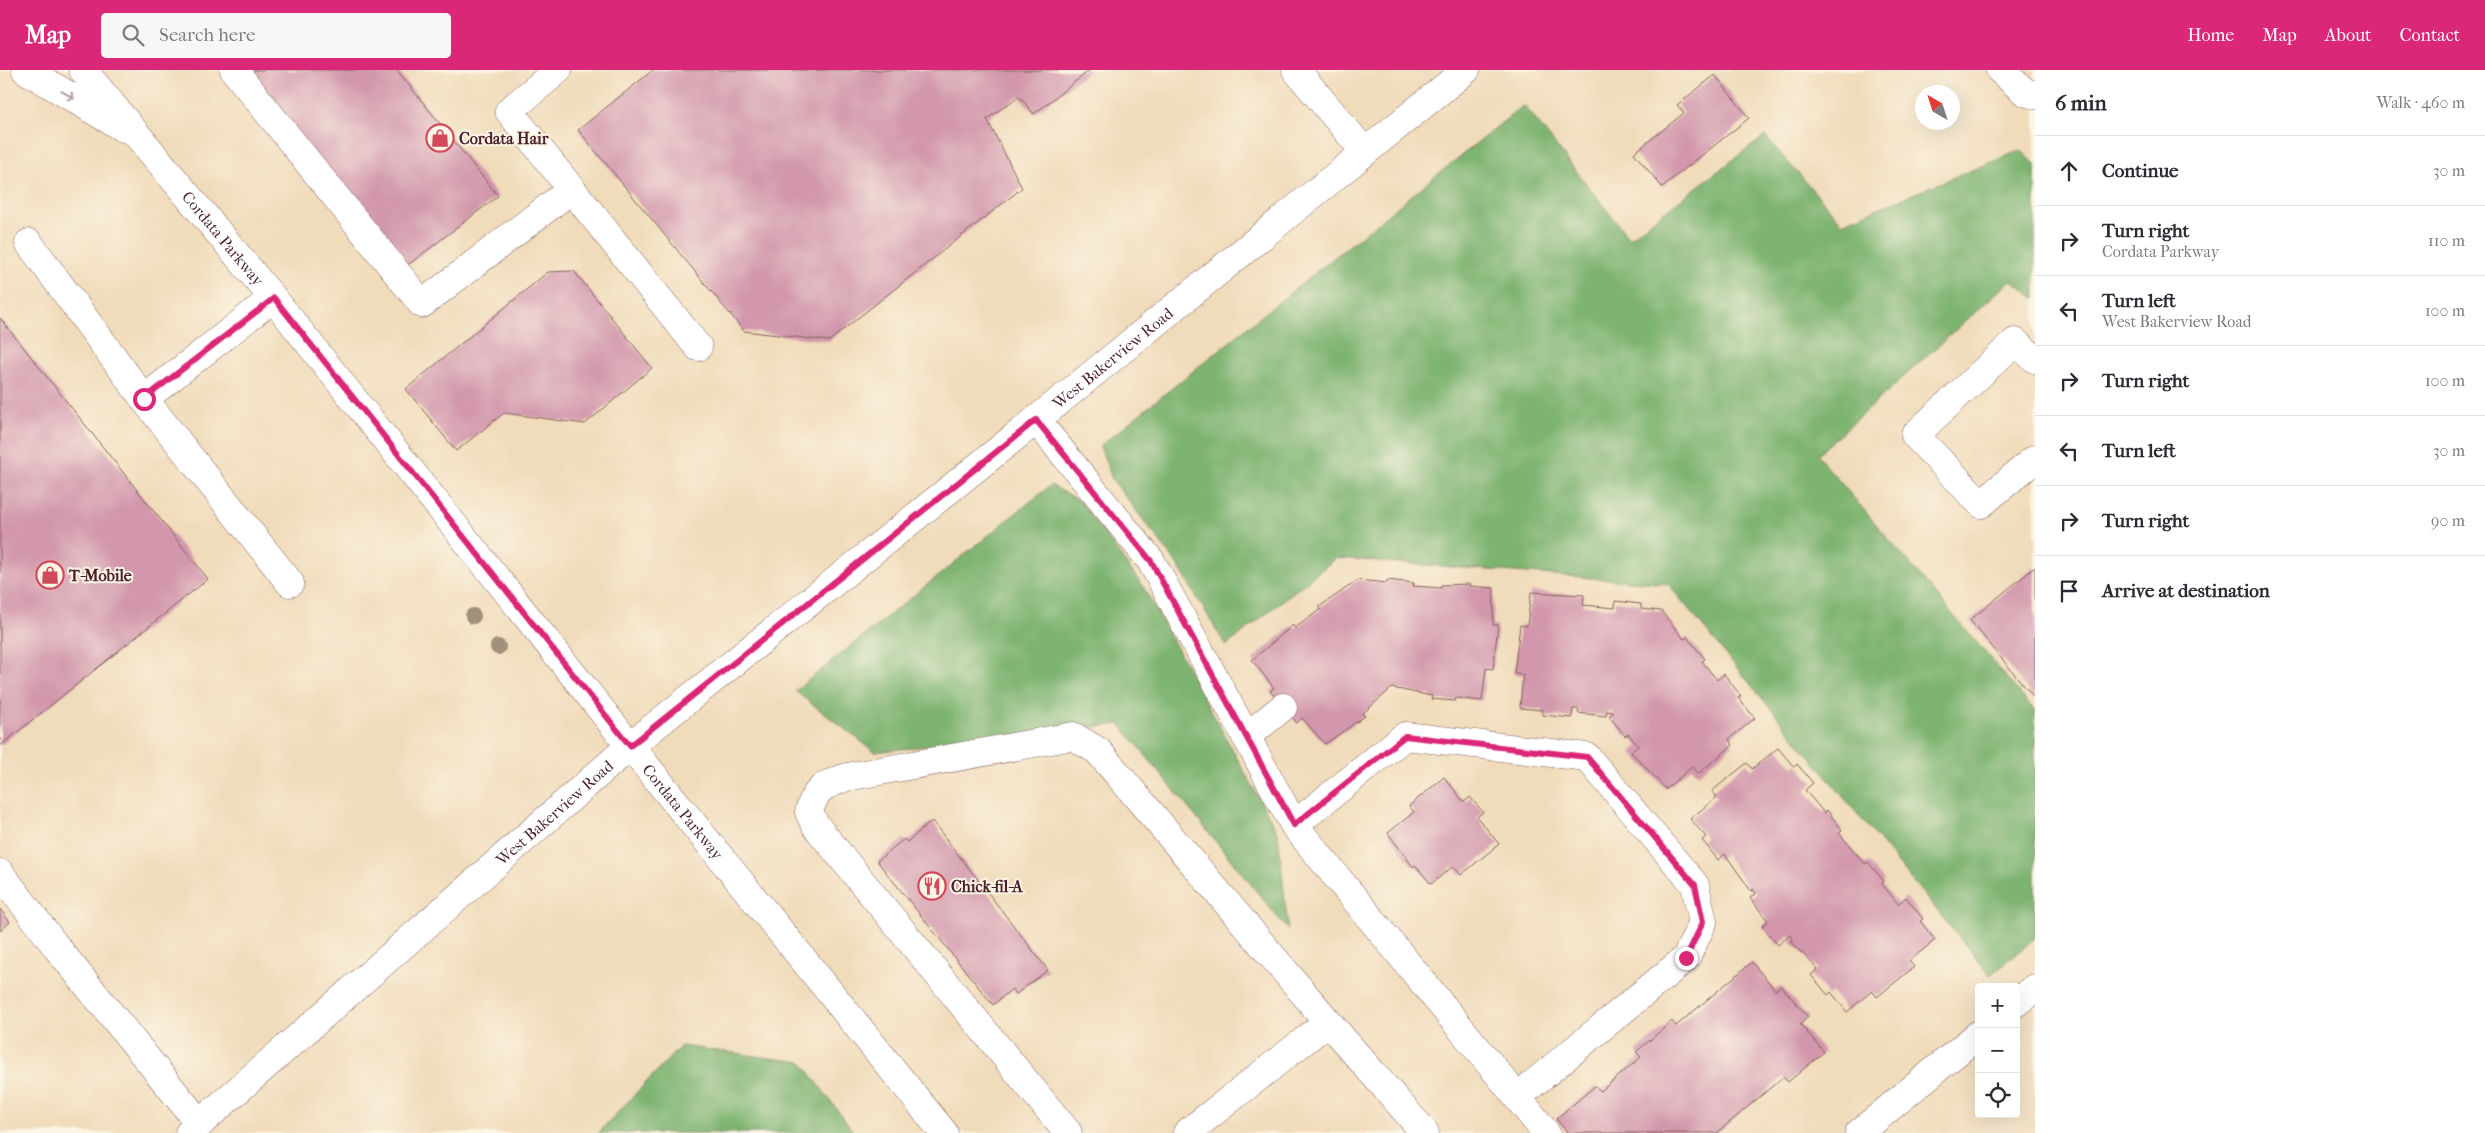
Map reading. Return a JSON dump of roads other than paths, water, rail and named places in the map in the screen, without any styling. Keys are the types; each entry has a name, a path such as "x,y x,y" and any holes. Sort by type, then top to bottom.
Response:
{"street":[{"name":"Cordata Parkway","path":"26,70 142,139"},
{"name":"Cordata Parkway","path":"83,70 274,298 630,746 944,1133"},
{"path":"234,70 422,304 572,189"},
{"path":"558,70 509,111 698,347"},
{"path":"1296,70 1364,151"},
{"name":"West Bakerview Road","path":"194,1129 630,746 1036,420 1364,151 1466,70"},
{"path":"2000,70 2025,92 2035,95"},
{"path":"29,243 144,399 290,583"},
{"path":"144,399 274,298"},
{"path":"2035,359 2015,342 1915,435 1981,504 2035,459"},
{"path":"1036,420 1151,561 1294,825 1546,1133"},
{"path":"1246,737 1283,707"},
{"path":"1068,1133 816,826 809,812 813,797 821,786 846,777 1073,736 1098,750 1328,1022 1425,1133"},
{"path":"1294,825 1405,736 1587,757 1695,885 1703,922 1686,958 1517,1097"},
{"path":"0,873 194,1129"},
{"path":"2020,1000 2035,988"},
{"path":"1187,1133 1328,1022"},
{"path":"1859,1133 1975,1037"}],"place":[{"name":"Cordata Hair","path":"440,138"},
{"name":"T-Mobile","path":"50,575"},
{"name":"Chick-fil-A","path":"932,886"}]}
